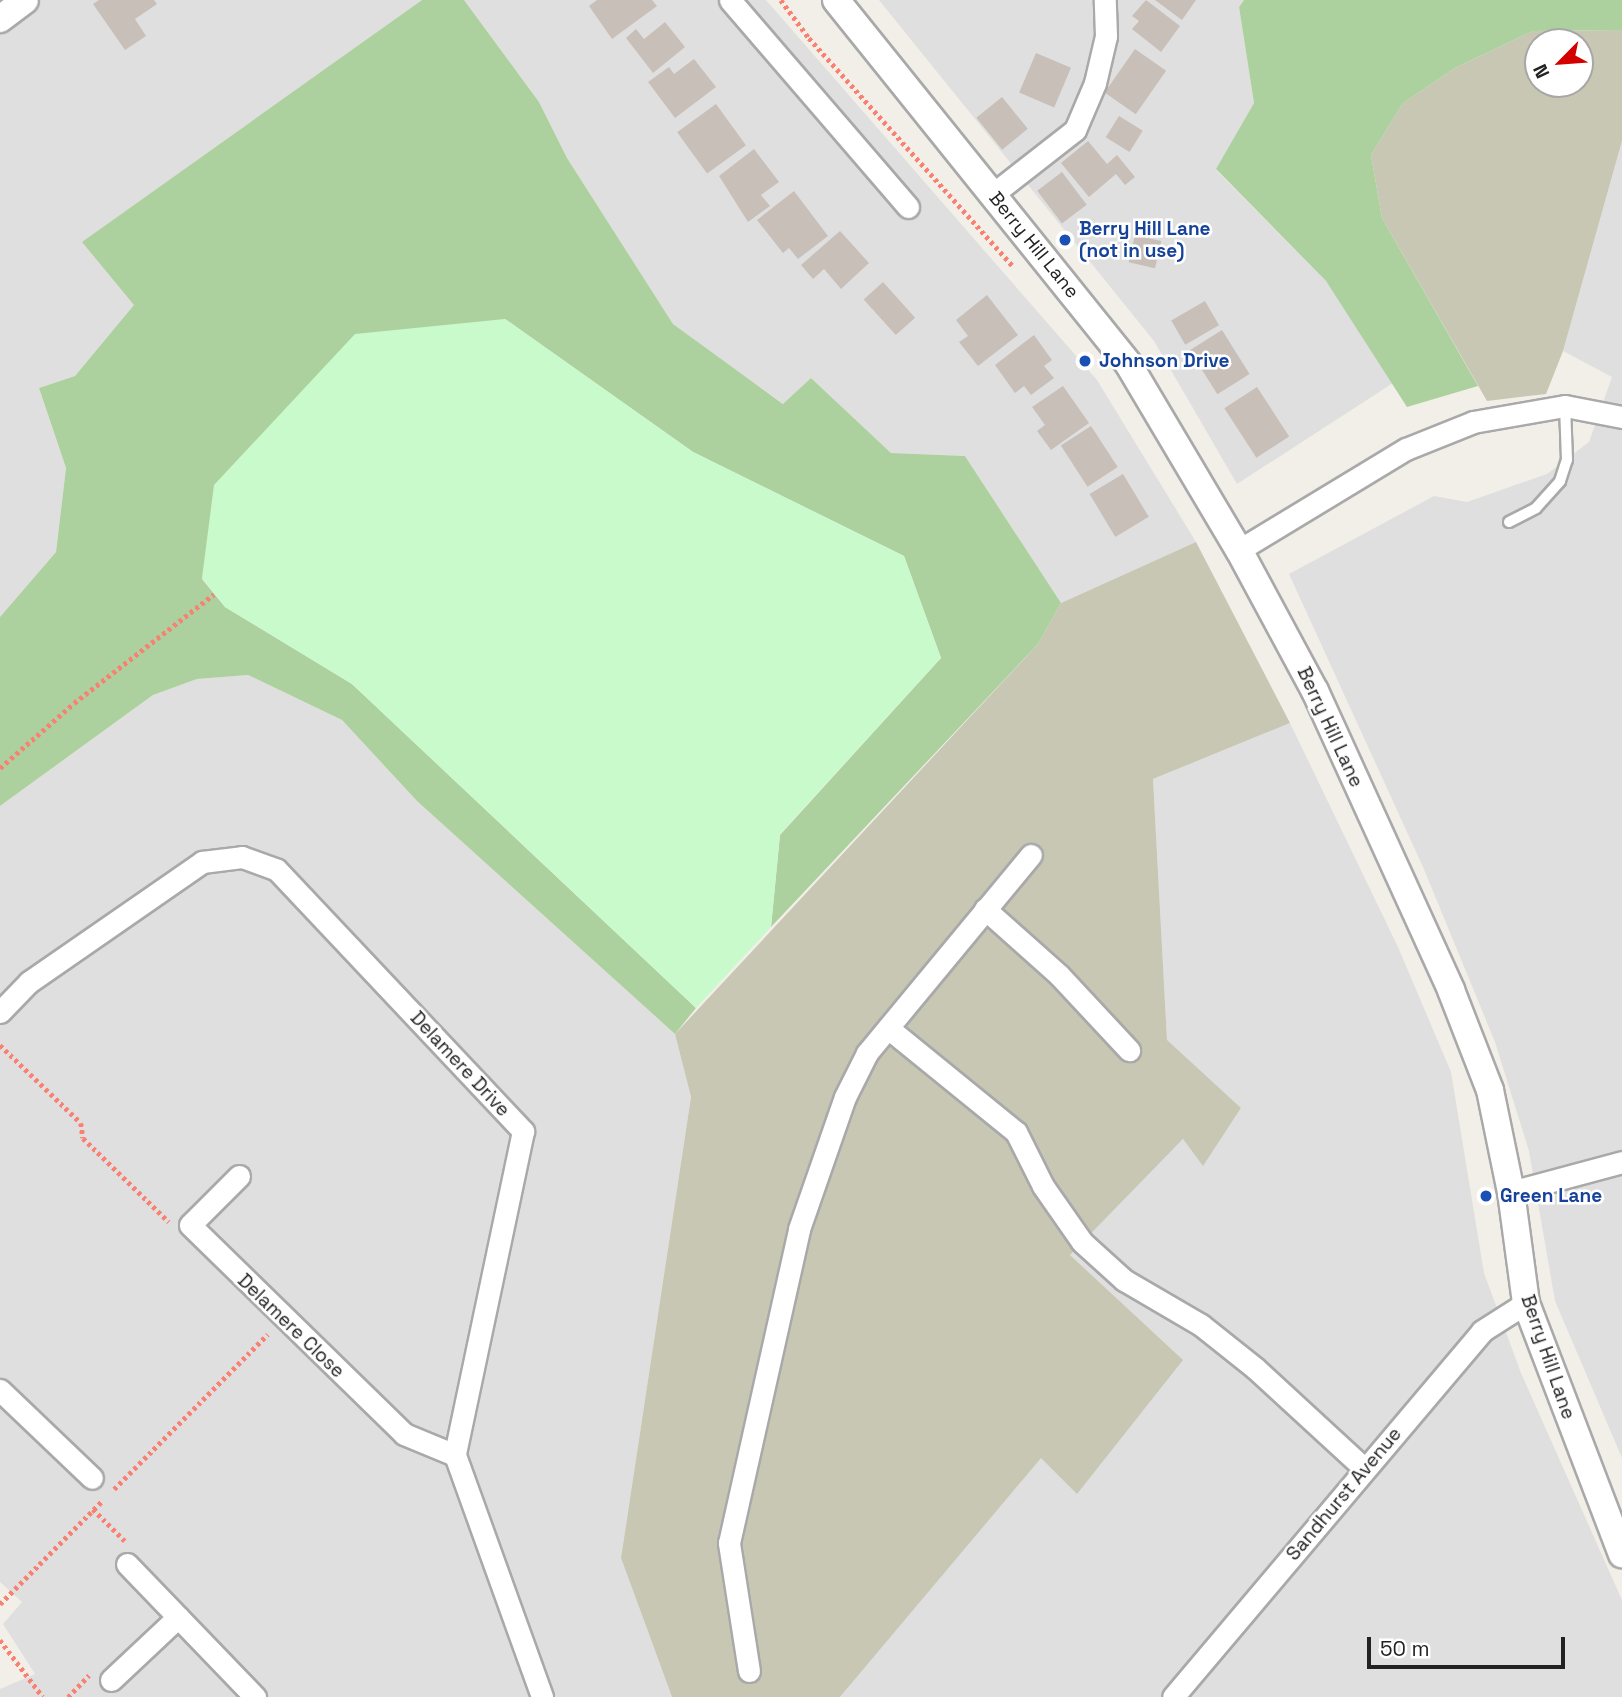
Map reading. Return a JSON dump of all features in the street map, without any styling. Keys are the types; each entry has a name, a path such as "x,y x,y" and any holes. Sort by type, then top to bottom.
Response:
{"street":[{"path":"0,19 25,0"},
{"path":"730,0 908,207"},
{"name":"Berry Hill Lane","path":"836,0 1129,365 1239,550 1315,691 1451,990 1490,1090 1511,1192 1525,1303 1622,1554"},
{"path":"993,194 1075,130 1096,83 1107,36 1105,0"},
{"path":"1239,550 1406,449 1473,422 1565,406 1622,417"},
{"path":"749,1671 729,1543 799,1229 845,1097 867,1053 1031,855"},
{"name":"Delamere Drive","path":"0,1012 29,982 202,862 242,857 277,870 523,1131 455,1455"},
{"path":"985,909 1059,975 1129,1050"},
{"path":"888,1028 1016,1132 1043,1186 1082,1242 1124,1280 1201,1325 1255,1368 1365,1469"},
{"path":"1511,1192 1622,1162"},
{"path":"190,1225 239,1176"},
{"name":"Delamere Close","path":"190,1225 283,1320 404,1434 455,1455"},
{"name":"Sandhurst Avenue","path":"1173,1697 1482,1331 1525,1303"},
{"path":"0,1390 92,1478"},
{"path":"455,1455 540,1697"},
{"path":"127,1564 254,1697"},
{"path":"111,1680 178,1617"}],"lane":[{"path":"1510,522 1536,508 1560,481 1567,460 1565,406"}],"path":[{"path":"781,0 809,38 1022,276"},
{"path":"0,768 74,703 215,594"},
{"path":"0,1045 80,1123 82,1138 181,1234 190,1225"},
{"path":"0,1604 283,1320"},
{"path":"93,1509 137,1553 127,1564"},
{"path":"0,1640 43,1697"}],"shaded area":[{"path":"0,0 422,0 83,242 135,305 75,376 39,388 66,468 56,552 0,617"},
{"path":"464,0 766,0 1097,380 1196,542 1061,603 965,456 891,453 811,378 784,404 727,364 673,324 567,158 539,102"},
{"path":"879,0 1244,0 1239,7 1254,103 1216,170 1326,281 1393,383 1237,484 1154,341"},
{"path":"1594,30 1622,30 1622,141 1563,351 1546,394 1487,401 1382,218 1371,155 1403,103 1455,68 1524,35 1524,98 1594,98"},
{"path":"1622,141 1622,1458 1555,1301 1529,1151 1495,1042 1423,867 1289,574 1434,496 1467,502 1547,474 1589,442 1612,377 1563,351"},
{"path":"1196,542 1290,723 1153,779 1167,1040 1241,1108 1203,1166 1183,1139 1070,1255 1183,1360 1077,1494 1041,1458 840,1697 672,1697 621,1558 691,1097 675,1034 1038,644 1061,603"},
{"path":"248,675 342,720 417,801 675,1034 691,1097 621,1558 672,1697 0,1697 0,1689 35,1674 3,1624 22,1602 0,1582 0,806 153,695 197,679"},
{"path":"1290,723 1398,947 1451,1072 1484,1273 1521,1373 1622,1600 1622,1697 840,1697 1041,1457 1077,1493 1182,1360 1070,1255 1183,1139 1203,1165 1241,1108 1167,1041 1153,779"}],"green space":[{"path":"422,0 464,0 539,102 567,158 673,324 783,404 811,378 891,453 965,456 1061,603 1038,644 771,927 780,835 941,658 904,556 693,452 505,319 202,579 225,607 352,684 696,1008 675,1034 417,801 342,720 248,675 197,679 153,695 0,806 0,617 56,552 66,468 39,388 75,376 134,305 82,242"},
{"path":"1244,0 1622,0 1622,30 1524,28 1524,35 1455,68 1403,103 1371,155 1382,218 1478,386 1407,407 1326,281 1216,169 1254,103 1239,7"},
{"path":"505,319 693,452 904,556 941,658 780,834 771,927 696,1008 352,684 225,607 202,578 214,485 355,334"}],"building":[{"path":"99,0 154,0 157,4 135,19 146,36 125,50 93,4"},
{"path":"597,0 652,0 657,6 612,39 589,6"},
{"path":"1146,0 1180,26 1161,52 1132,29 1139,21 1132,16"},
{"path":"1155,0 1196,0 1182,20"},
{"path":"665,22 685,47 653,73 626,38 636,29 644,39"},
{"path":"1135,49 1166,71 1136,114 1105,92"},
{"path":"1036,53 1071,68 1054,107 1019,93"},
{"path":"694,59 716,87 675,118 648,82 669,67 674,74"},
{"path":"1002,97 1028,129 1002,150 976,118"},
{"path":"716,104 746,145 707,173 677,132"},
{"path":"1119,116 1143,131 1129,152 1106,137"},
{"path":"1088,141 1107,164 1117,155 1135,177 1125,185 1116,174 1089,197 1061,163"},
{"path":"754,149 779,182 761,195 770,206 748,222 719,176"},
{"path":"1062,172 1087,205 1062,223 1037,191"},
{"path":"794,191 828,236 798,259 789,248 783,253 757,220"},
{"path":"840,231 869,263 841,289 824,269 813,279 801,265"},
{"path":"1135,235 1161,241 1155,268 1129,262"},
{"path":"883,282 915,318 896,335 864,299"},
{"path":"987,295 1018,335 978,366 959,342 968,336 956,320"},
{"path":"1205,301 1219,325 1185,345 1171,320"},
{"path":"1222,330 1250,374 1217,394 1190,350"},
{"path":"1034,335 1052,360 1044,366 1054,378 1031,395 1024,386 1015,393 995,365"},
{"path":"1063,386 1089,423 1051,450 1037,431 1045,425 1032,407"},
{"path":"1257,387 1289,436 1256,458 1224,408"},
{"path":"1091,426 1118,467 1087,487 1061,446"},
{"path":"1123,474 1149,517 1115,537 1090,494"}],"place":[{"name":"Berry Hill Lane (not in use)","path":"1065,240"},
{"name":"Johnson Drive","path":"1085,361"},
{"name":"Green Lane","path":"1486,1196"}]}
